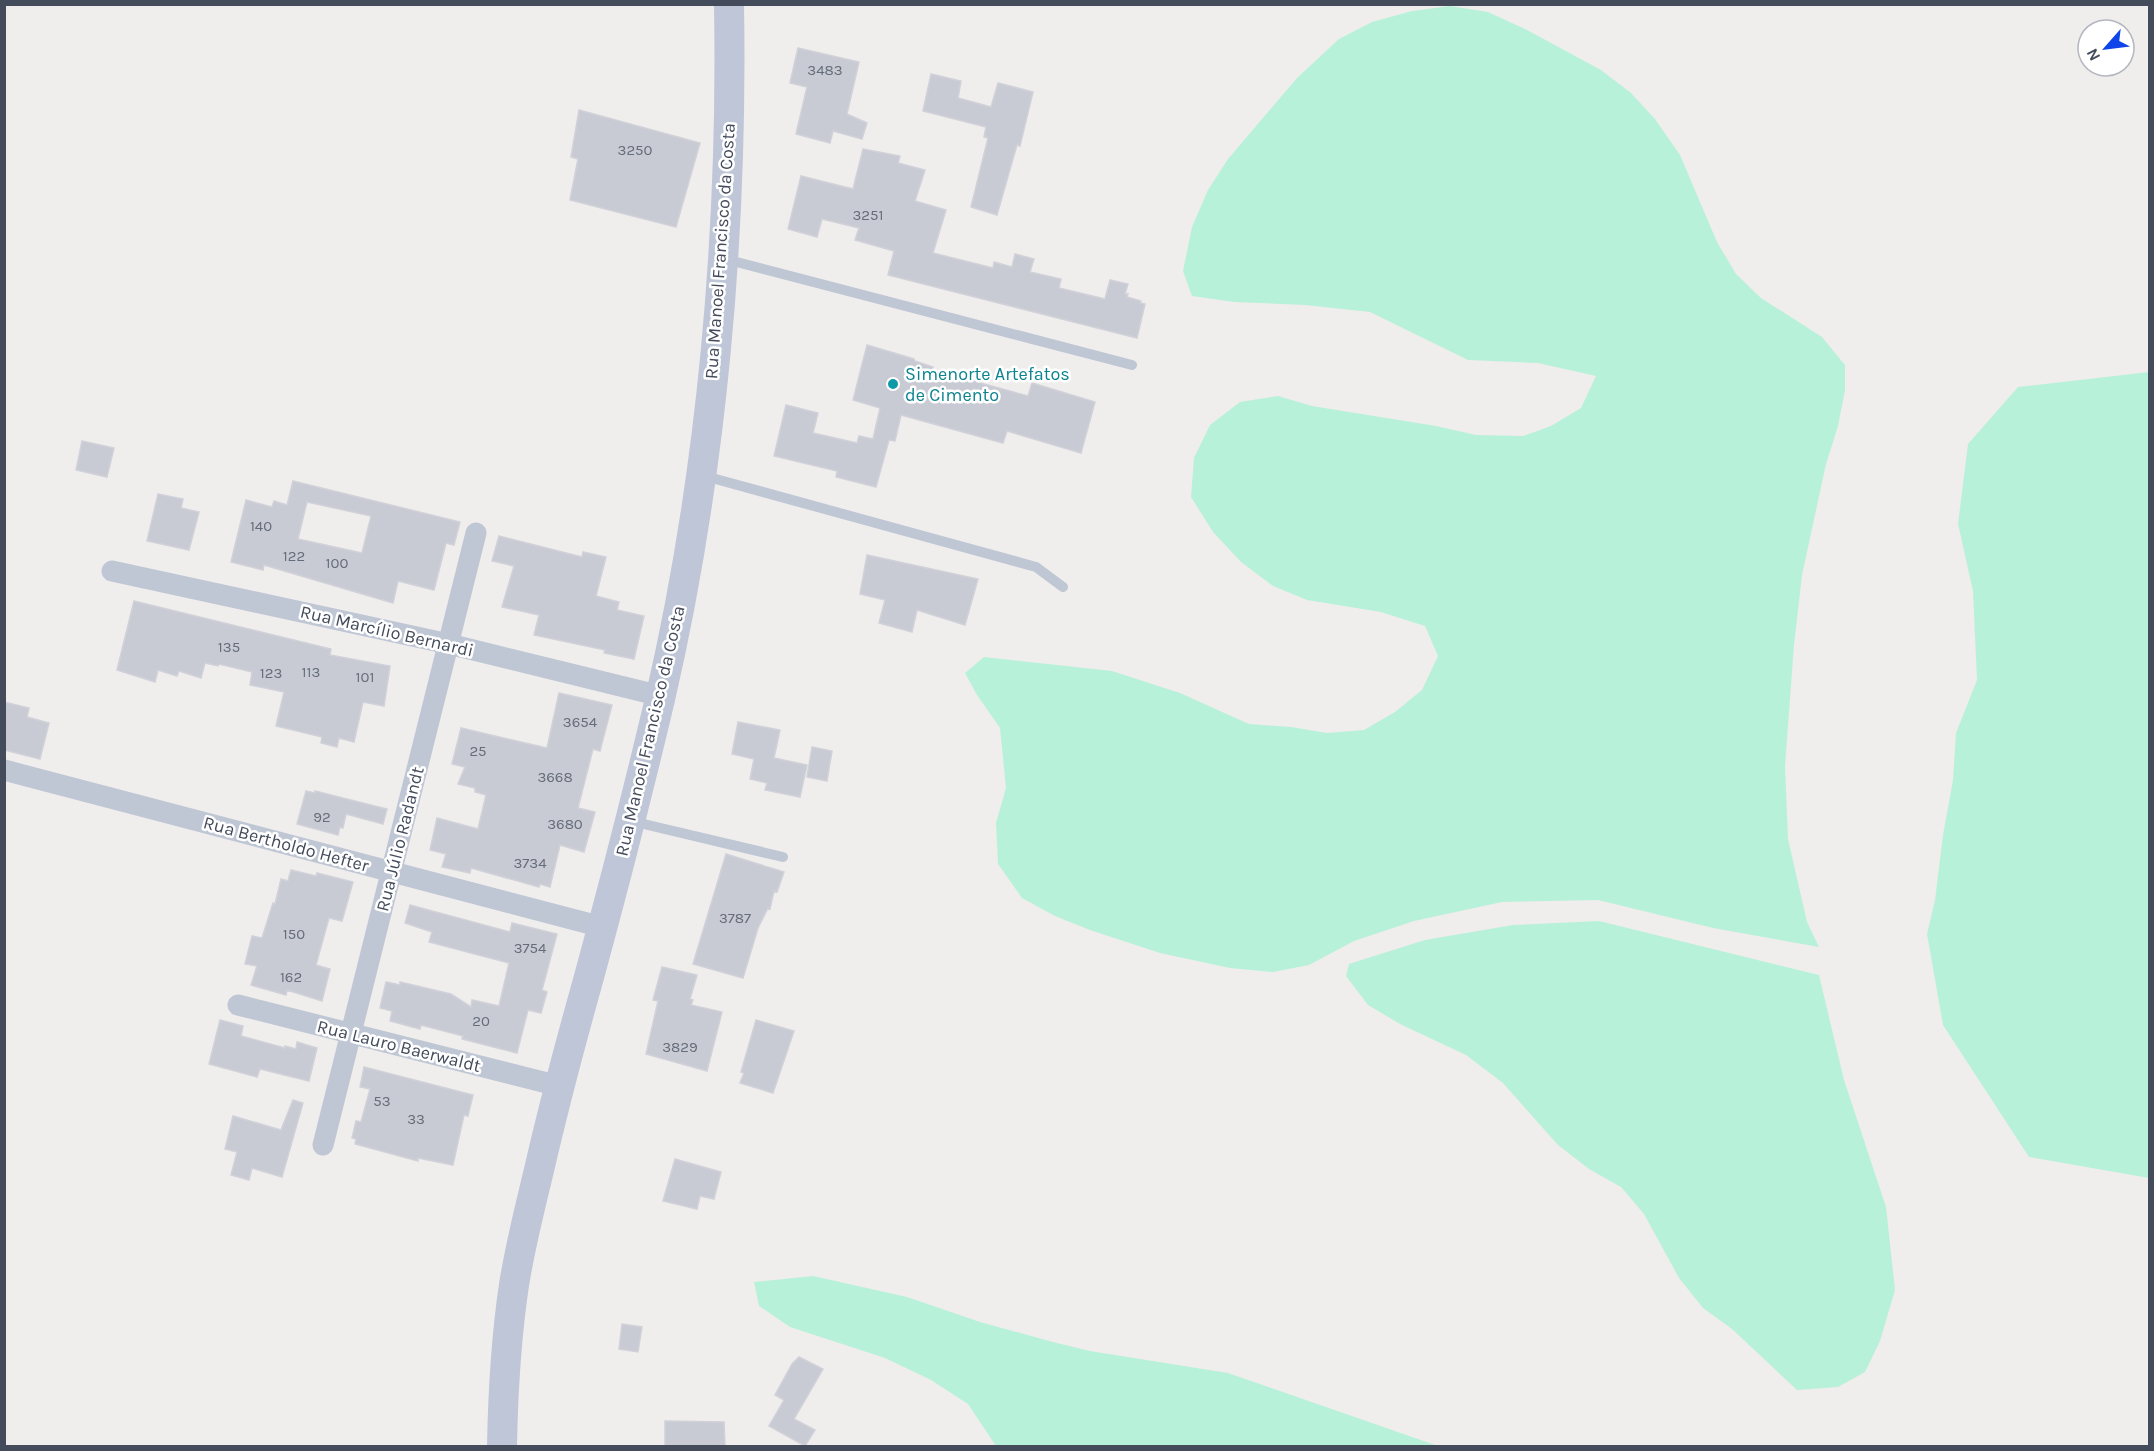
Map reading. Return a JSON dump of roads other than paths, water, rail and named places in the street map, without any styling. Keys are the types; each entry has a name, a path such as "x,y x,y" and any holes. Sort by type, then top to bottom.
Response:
{"main road":[{"name":"Rua Manoel Francisco da Costa","path":"501,1446 504,1375 514,1284 525,1228 559,1086 661,696 680,604 701,475 722,258 729,97 729,4"}],"street":[{"name":"Rua Júlio Radandt","path":"323,1144 477,533"},
{"name":"Rua Marcílio Bernardi","path":"112,571 450,644 661,696"},
{"name":"Rua Bertholdo Hefter","path":"4,770 602,927"},
{"name":"Rua Lauro Baerwaldt","path":"238,1005 559,1086"}],"lane":[{"path":"722,258 1132,365"},
{"path":"701,475 1036,567 1064,587"},
{"path":"630,820 783,857"}],"place":[{"name":"Simenorte Artefatos de Cimento","path":"893,384"}]}
